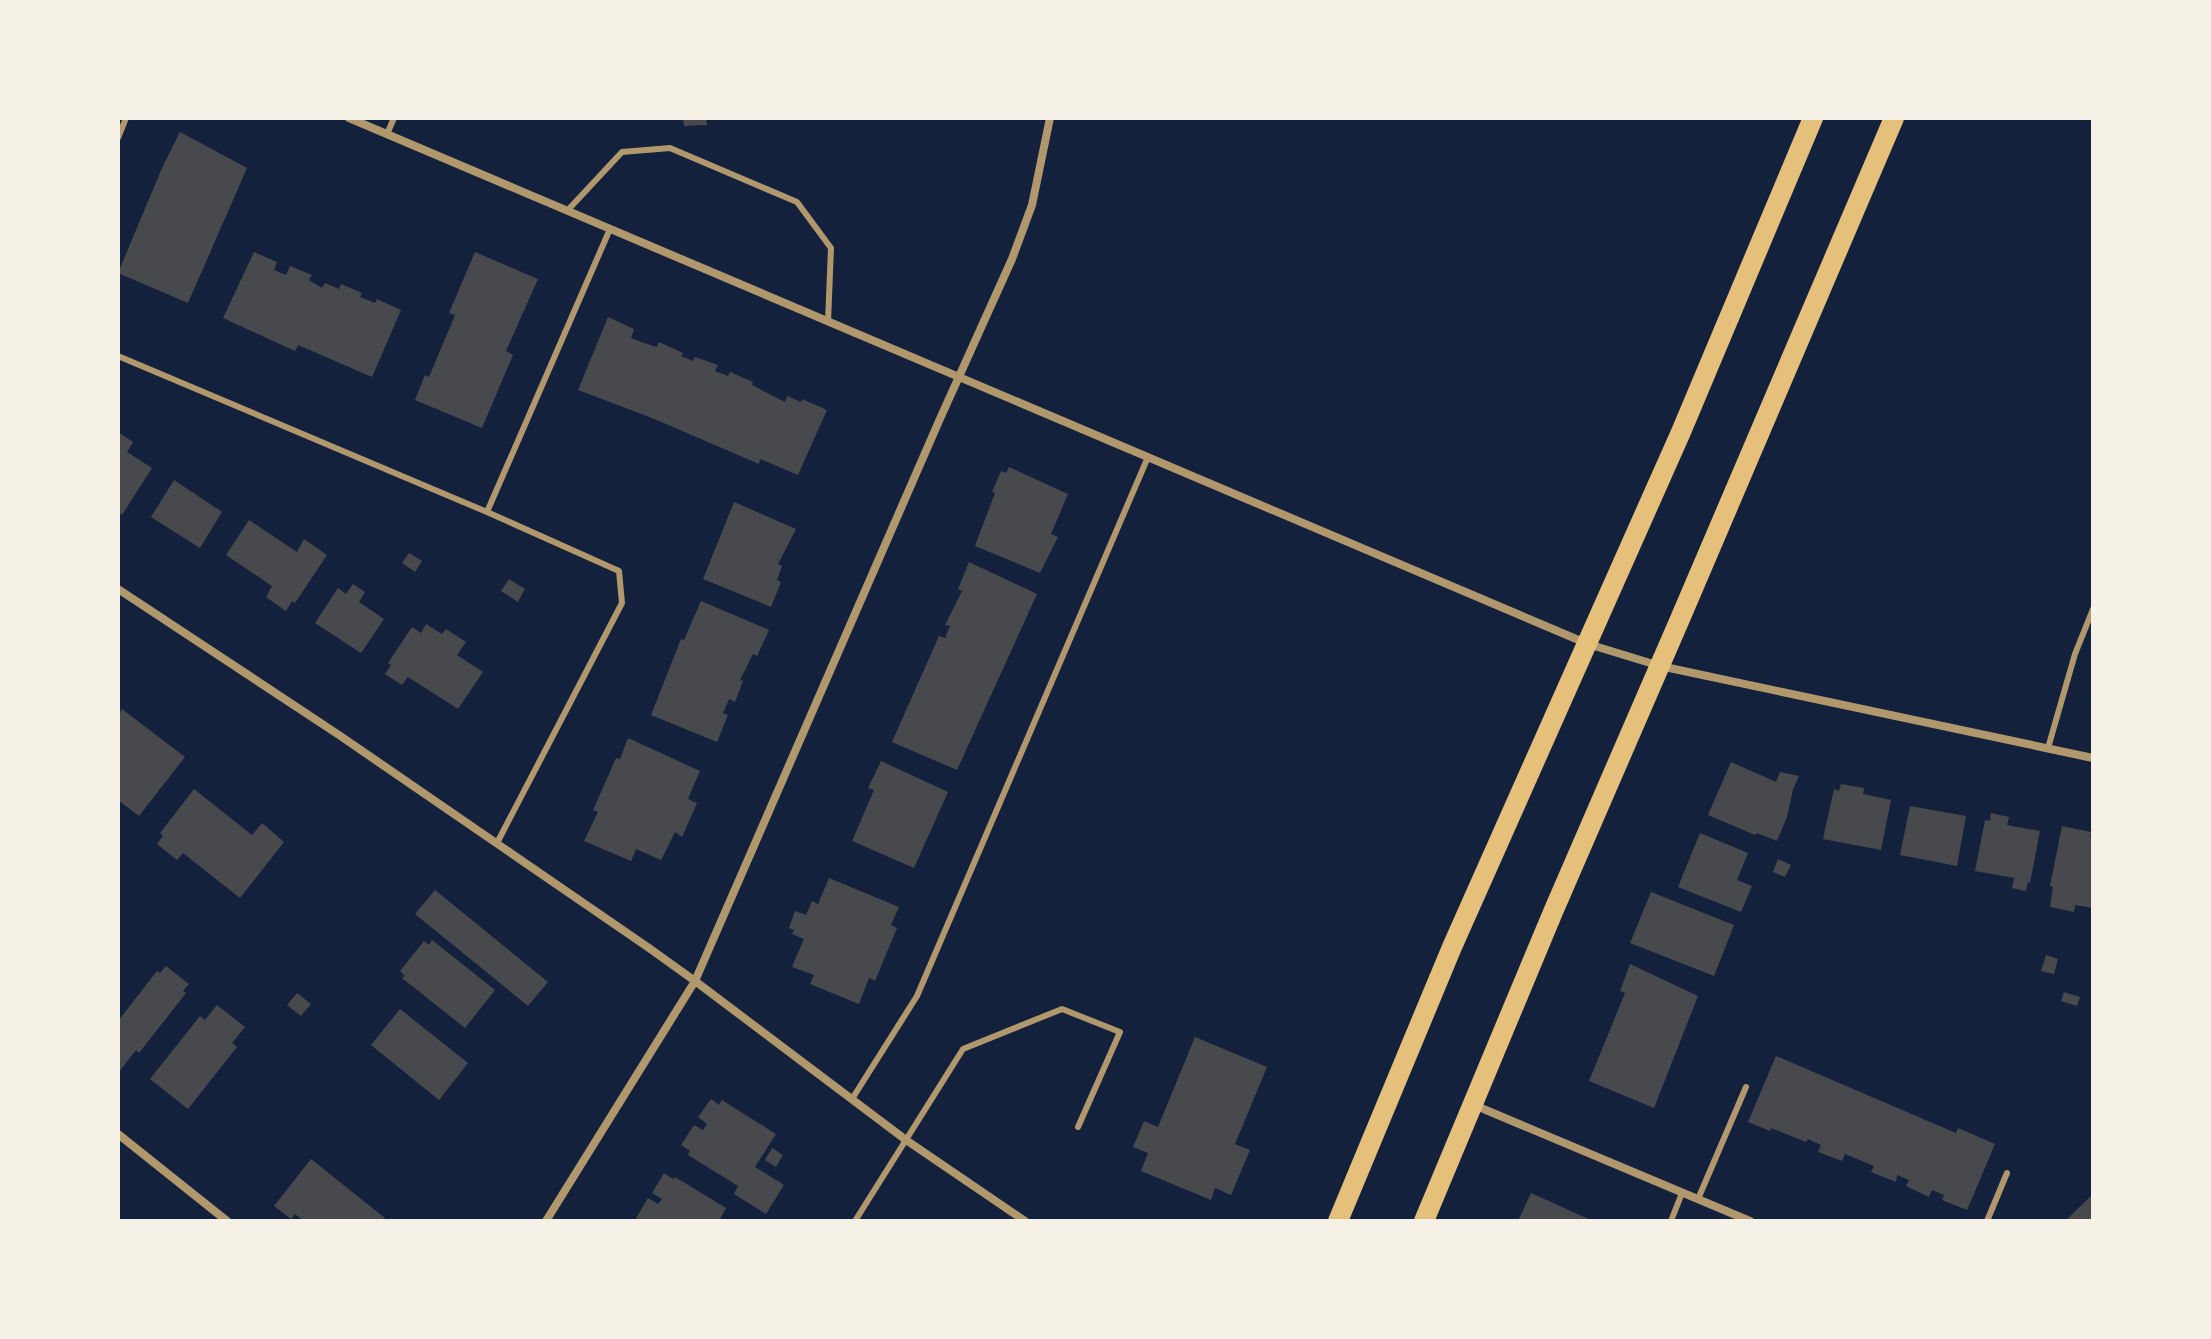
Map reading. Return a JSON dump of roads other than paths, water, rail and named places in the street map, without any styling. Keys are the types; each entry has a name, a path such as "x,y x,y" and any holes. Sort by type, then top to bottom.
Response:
{"main road":[{"path":"1338,1221 1452,947 1681,432 1813,118"},
{"path":"1424,1221 1553,912 1894,118"}],"street":[{"path":"349,118 1588,644 1660,666 2093,758"},
{"path":"546,1221 695,981 1012,259 1032,205 1050,118"},
{"path":"118,589 497,843 695,981 906,1140 1025,1221"},
{"path":"1473,1105 1750,1221"},
{"path":"118,1134 227,1221"}],"lane":[{"path":"118,138 126,118"},
{"path":"387,134 394,118"},
{"path":"567,211 622,152 670,148 741,178 797,202 831,248 828,322"},
{"path":"487,512 610,229"},
{"path":"118,356 619,571 622,603 497,843"},
{"path":"852,1099 917,996 1148,457"},
{"path":"2048,748 2075,654 2093,609"},
{"path":"855,1221 963,1049 1062,1009 1120,1032 1078,1127"},
{"path":"1698,1199 1746,1087"},
{"path":"1987,1221 2007,1173"},
{"path":"1671,1221 1682,1193"}]}
